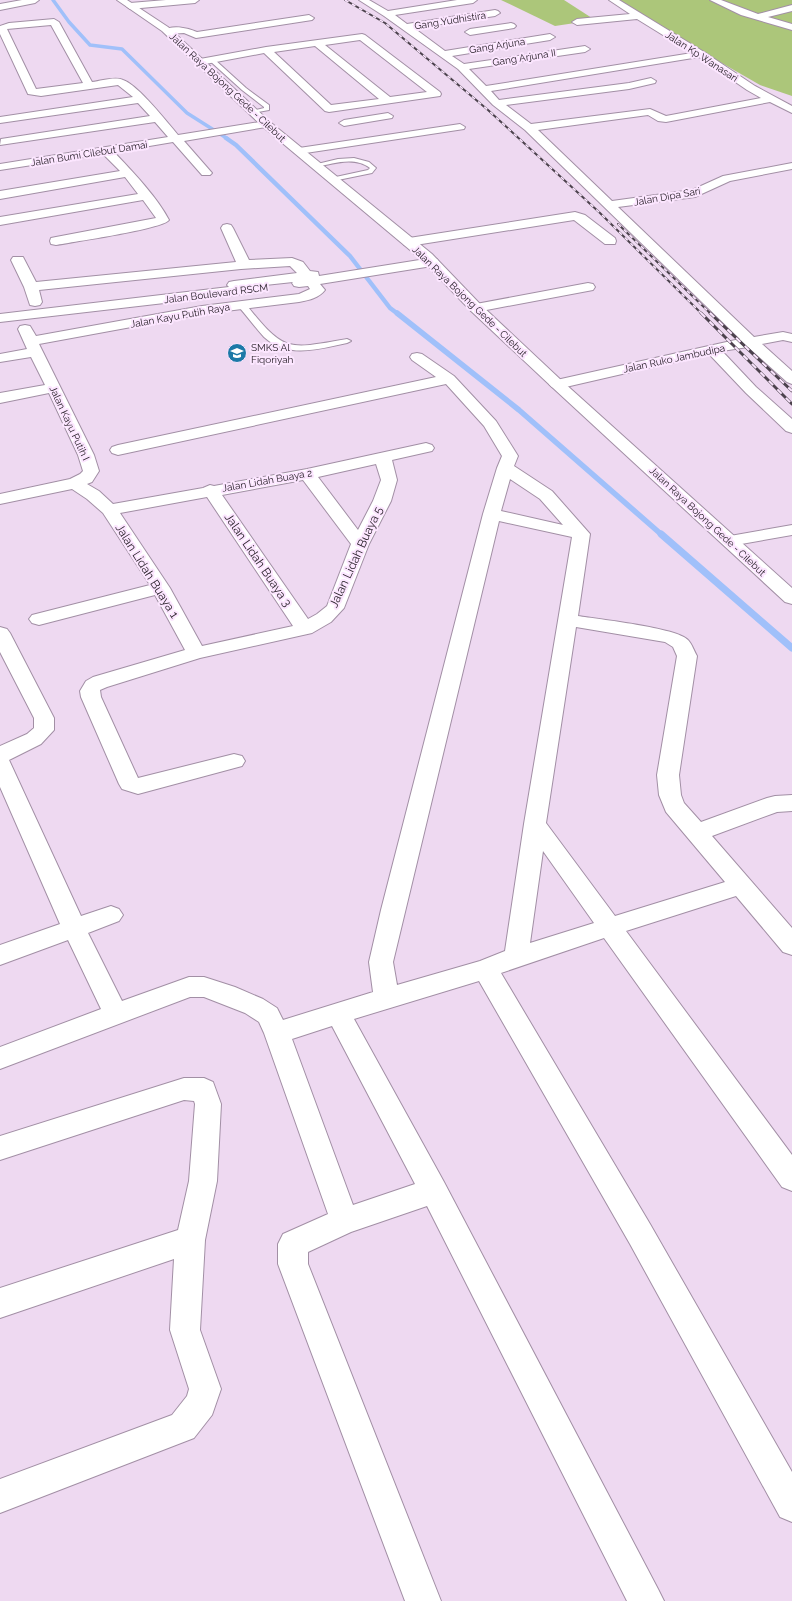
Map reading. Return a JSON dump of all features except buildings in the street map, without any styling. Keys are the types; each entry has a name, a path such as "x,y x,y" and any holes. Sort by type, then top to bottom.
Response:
{"street":[{"path":"0,7 36,0"},
{"path":"126,3 194,0 202,9"},
{"path":"363,0 387,14 462,67 498,104 529,128 751,342 792,379"},
{"path":"387,14 473,0"},
{"name":"Jalan Kp Wanasari","path":"613,0 701,54 729,74 792,110"},
{"path":"714,0 732,9 789,26"},
{"name":"Jalan Raya Bojong Gede - Cilebut","path":"126,3 154,20 168,25 202,60 222,75 230,91 266,124 429,260 476,308 557,384 730,541 787,588 792,598"},
{"path":"758,17 792,8"},
{"name":"Gang Yudhistira","path":"405,27 495,13"},
{"path":"576,22 639,16"},
{"path":"168,25 196,35 309,18"},
{"path":"89,86 54,22 2,28 32,92 41,93 121,82 141,99 178,138 206,173"},
{"path":"460,34 511,26"},
{"path":"768,30 789,26"},
{"name":"Gang Arjuna","path":"444,54 550,36"},
{"path":"202,60 278,48 357,37 364,38 436,94 329,109 266,50"},
{"path":"423,39 438,37"},
{"path":"317,43 388,101"},
{"path":"202,60 266,44 271,44 278,48"},
{"name":"Gang Arjuna II","path":"462,67 585,48"},
{"path":"484,89 701,54"},
{"path":"498,104 651,82 623,67"},
{"path":"0,120 141,99"},
{"path":"529,128 650,112 662,119 666,119 771,99"},
{"path":"365,140 344,123 396,115"},
{"path":"1,142 158,118"},
{"name":"Jalan Bumi Cilebut Damai","path":"0,167 266,124"},
{"path":"299,151 460,127"},
{"path":"56,241 150,224 162,220 160,214 128,174 106,150"},
{"name":"Jalan Dipa Sari","path":"610,205 696,193 727,178 792,166"},
{"path":"0,194 128,174"},
{"path":"0,221 145,196"},
{"path":"409,242 575,216 581,218 610,241"},
{"path":"227,228 245,266"},
{"path":"18,260 31,287 37,310"},
{"name":"Jalan Boulevard RSCM","path":"0,312 37,310 309,279 429,260"},
{"path":"31,287 278,262 292,262 298,265 309,279"},
{"name":"Jalan Kayu Putih Raya","path":"0,358 33,346 241,304 299,298 316,293 318,290 309,279"},
{"path":"476,308 588,287"},
{"name":"Jalan Boulevard RSCM","path":"0,318 18,312"},
{"name":"Jalan Kayu Putih I","path":"0,498 75,483 86,478 91,471 86,455 18,312"},
{"name":"Jalan Ruko Jambudipa","path":"557,384 712,349 789,336"},
{"path":"712,349 746,386 792,428"},
{"path":"386,998 381,962 492,514 505,468 510,456 494,430 448,380 417,357"},
{"path":"118,450 448,380"},
{"path":"0,398 53,388"},
{"name":"Jalan Lidah Buaya 2","path":"109,510 210,490 307,474 426,448"},
{"name":"Jalan Lidah Buaya 5","path":"234,761 138,786 130,784 90,697 90,691 93,686 100,682 196,653 305,629 324,618 335,608 360,544 382,501 389,480 382,457"},
{"path":"505,468 546,495 581,534"},
{"path":"307,474 360,544"},
{"name":"Jalan Lidah Buaya 1","path":"75,483 93,495 109,510 161,588 196,653"},
{"name":"Jalan Lidah Buaya 3","path":"210,490 305,629"},
{"path":"492,514 581,534"},
{"path":"730,541 792,530"},
{"path":"516,957 535,824 581,534"},
{"path":"39,619 161,588"},
{"path":"568,620 670,637 681,643 687,656 668,775 670,795 674,806 698,832 792,945"},
{"path":"0,633 44,718 44,730 34,739 0,755"},
{"path":"0,763 74,928 116,1014"},
{"path":"698,832 775,804 792,803"},
{"path":"535,824 792,1178"},
{"path":"277,1033 386,998 485,969 516,957 742,885"},
{"path":"0,955 111,915"},
{"path":"485,969 636,1227 792,1504"},
{"path":"0,1058 189,987 204,987 226,994 254,1006 268,1015 277,1033 345,1221"},
{"path":"338,1014 434,1191 646,1601"},
{"path":"0,1148 184,1089 204,1090 208,1104 203,1181 190,1240 185,1330 205,1389 201,1404 183,1427 0,1496"},
{"path":"422,1601 293,1264 292,1244 345,1221 434,1191"},
{"path":"0,1303 190,1240"}],"lane":[{"path":"222,75 267,106 266,109 254,112"},
{"path":"230,91 244,89"},
{"path":"316,165 350,159 369,163 373,168 370,172 333,179"},
{"path":"241,304 263,330 276,342 288,347 308,347 346,340"}],"green space":[{"path":"501,0 564,0 595,20 555,26"},
{"path":"617,0 792,0 792,96 760,85 666,31"}],"waterway":[{"path":"53,0 69,22 90,45 122,49 187,113 228,139"},
{"path":"226,138 236,145 350,256 390,308 398,314"},
{"path":"397,313 519,410 662,535"},
{"path":"661,534 792,648"}],"railway":[{"path":"345,0 385,23 488,110 600,213 702,314"},
{"path":"618,224 711,314"},
{"path":"710,313 792,391"},
{"path":"702,314 792,404"}],"place":[{"name":"SMKS Al Fiqoriyah","path":"237,353"}]}
